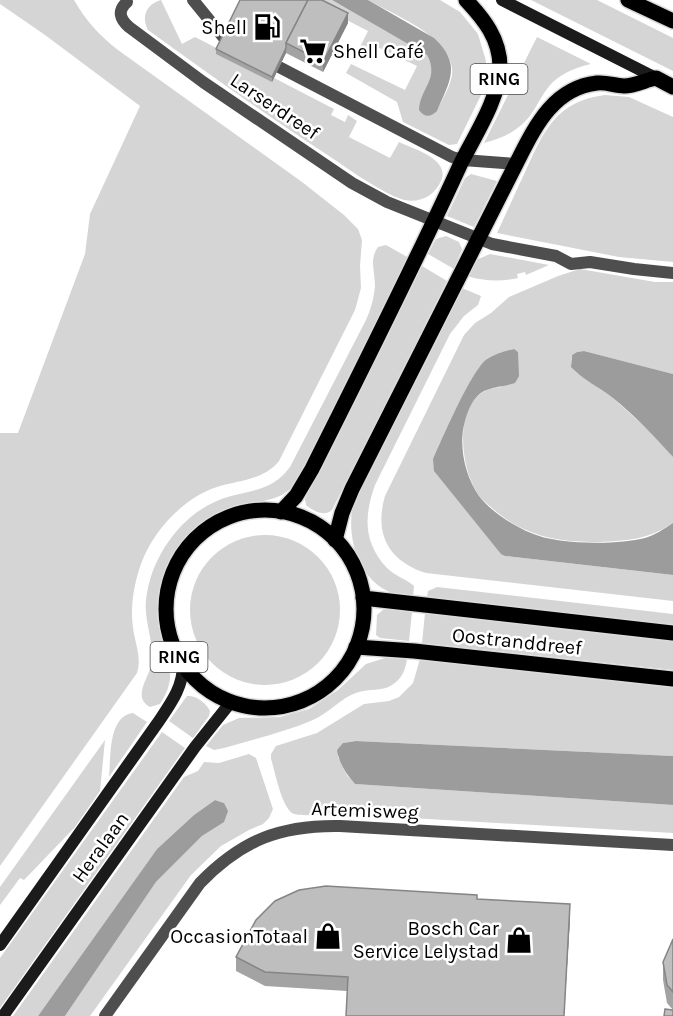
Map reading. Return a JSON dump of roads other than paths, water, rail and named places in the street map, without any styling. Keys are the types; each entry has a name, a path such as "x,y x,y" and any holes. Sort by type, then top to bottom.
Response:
{"main road":[{"name":"RING","path":"281,512 296,496 312,469 435,221 494,95 500,66 498,51 490,30 466,0"},
{"path":"628,0 673,21"},
{"name":"RING","path":"335,540 342,513 352,489 516,164 544,114 562,96 580,87 608,83 624,86 656,78"},
{"path":"656,78 673,87"},
{"name":"RING","path":"251,511 281,512 312,522 335,540 348,555 358,575 363,598 363,624 356,647 336,678 318,693 300,702 281,707 251,707 231,702 205,687 183,665 173,645 167,625 166,602 170,580 188,548 210,527 230,517 251,511"},
{"name":"Oostranddreef","path":"363,598 673,633"},
{"name":"Oostranddreef","path":"356,647 414,651 673,679"}],"street":[{"path":"193,0 224,38"},
{"path":"502,0 656,78"},
{"name":"Larserdreef","path":"128,1 120,12 123,21 203,82 359,188 387,202 492,244 556,256 571,264 590,262 673,273"},
{"name":"Larserdreef","path":"279,67 437,150 463,160 516,164"},
{"name":"Heralaan","path":"0,945 176,696 183,676 183,665"},
{"name":"Heralaan","path":"3,1016 195,747 231,702"},
{"name":"Artemisweg","path":"105,1016 200,883 241,848 285,830 315,826 340,826 673,845"}],"place":[{"name":"Shell","path":"267,27"},
{"name":"Shell Café","path":"313,51"},
{"name":"OccasionTotaal","path":"328,936"},
{"name":"Bosch Car Service Lelystad","path":"519,940"}]}
